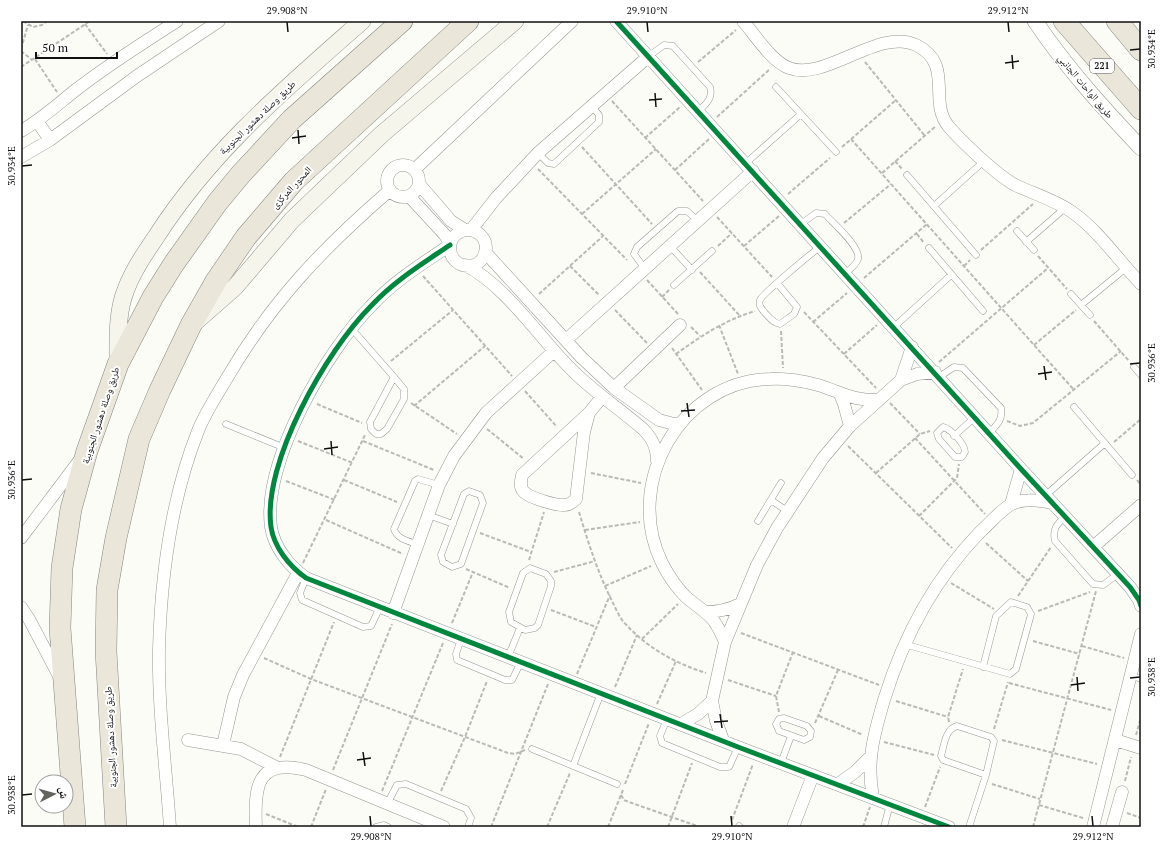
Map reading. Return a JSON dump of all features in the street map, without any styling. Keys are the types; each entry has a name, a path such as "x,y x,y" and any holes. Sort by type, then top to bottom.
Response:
{"highway":[{"path":"118,364 153,297 173,265 217,203 241,174 292,119 402,21"},
{"name":"المحور المركزى","path":"160,390 191,325 216,281 246,237 294,181 468,21"},
{"name":"221","path":"1064,21 1141,109"},
{"path":"1117,21 1141,50"},
{"name":"طريق وصلة دهشور الجنوبية","path":"75,827 60,628 62,568 72,509 87,451 118,364"},
{"name":"طريق وصلة دهشور الجنوبية","path":"116,827 106,651 106,590 116,538 139,439 160,390"}],"main road":[{"name":"طريق وصلة دهشور الجنوبية","path":"118,364 118,325 127,287 138,264 179,204 203,172 241,130 362,21"},
{"path":"191,325 235,287 292,220 382,134 516,21"}],"street":[{"path":"21,131 37,121 113,63 177,21"},
{"path":"21,157 50,140 137,76 219,21"},
{"path":"415,169 572,21"},
{"path":"616,21 714,127 1021,469 1094,547 1139,600 1141,606"},
{"name":"طريق الواحات الجانبي","path":"1035,21 1055,51 1107,112 1141,148"},
{"path":"744,22 778,62 789,68 801,71 813,70 856,52 902,42 915,44 926,51 934,61 939,73 939,100 949,127 984,161 1013,184 1042,196 1065,208 1082,220 1141,284"},
{"path":"649,56 591,105 534,157 468,230 455,235 450,245 392,285 351,328 331,354 306,399 287,442 276,478 270,508 271,527 276,545 302,575 395,613 738,747 949,827"},
{"path":"37,121 50,140"},
{"path":"403,164 415,169 419,176 419,184 416,191 409,196 401,197 390,190 387,182 391,170 403,164"},
{"path":"566,340 711,209 749,167"},
{"path":"419,184 451,221 481,236 484,241 485,252 480,261 470,265 465,265"},
{"path":"170,827 159,684 160,616 165,568 173,522 188,460 198,430 235,364 285,294 333,241 390,190"},
{"path":"409,196 445,235 450,245 452,256 460,264 465,265 480,274 495,286 554,352 602,397 629,416 650,436 655,444 657,462"},
{"path":"485,252 581,357 614,388 659,420 666,423 681,423"},
{"path":"614,388 683,322"},
{"path":"901,380 912,347"},
{"path":"395,613 412,558 441,479 465,439 478,422 554,352"},
{"path":"723,740 716,721 712,701 725,642 757,565 788,511 823,458 850,426 901,380 918,374 935,372"},
{"path":"725,642 714,621 686,597 668,575 661,562 652,535 649,520 650,485 663,448 681,423 708,399 741,383 755,380 784,379 819,386 859,400 881,398"},
{"path":"840,394 850,426"},
{"path":"589,413 584,432 576,499 570,504 564,505 531,497 523,492 520,483 522,475 531,465 589,413 602,397"},
{"path":"21,538 87,451"},
{"path":"873,798 870,777 870,757 886,693 904,644 915,620 942,577 959,554 1010,504 1021,469"},
{"path":"1010,504 1031,500 1049,499"},
{"path":"1094,547 1141,505"},
{"path":"223,745 234,697 254,653 302,575"},
{"path":"705,612 729,609 740,604"},
{"path":"21,607 29,619 65,688"},
{"path":"1122,792 1115,818 1095,819 1122,712 1136,678 1135,660 1141,634"},
{"path":"681,724 698,714 712,701"},
{"path":"188,740 241,749 276,768"},
{"path":"1114,740 1141,748"},
{"path":"838,784 855,772 870,757"},
{"path":"256,827 256,792 260,782 267,773 276,768 292,767 306,770 383,802 424,823 444,827"},
{"path":"793,827 813,775"}],"lane":[{"path":"649,56 664,45 673,46 710,87 711,92 709,102 699,111"},
{"path":"776,86 836,152"},
{"path":"534,157 554,164 579,143 600,122 599,115 591,105"},
{"path":"749,167 801,114"},
{"path":"934,206 984,161"},
{"path":"907,175 976,255"},
{"path":"1026,242 1065,208"},
{"path":"642,271 636,258 635,250 657,230 681,210 687,211 698,221"},
{"path":"801,224 812,216 820,213 825,214 857,249 858,255 856,264 846,274"},
{"path":"1017,231 1034,250"},
{"path":"670,246 693,268"},
{"path":"778,283 796,303 797,311 780,324 773,322 761,308 761,297 821,246"},
{"path":"929,248 983,311"},
{"path":"674,285 712,251"},
{"path":"1081,305 1126,268"},
{"path":"894,327 951,274"},
{"path":"1071,294 1090,315"},
{"path":"351,328 385,366 404,389 404,399 384,432 376,434 370,426 372,419 394,377"},
{"path":"935,372 954,367 963,368 1001,408 1001,418 999,423 989,433"},
{"path":"1134,367 1141,375"},
{"path":"1074,407 1132,475"},
{"path":"954,436 975,417"},
{"path":"226,424 287,442"},
{"path":"945,427 954,436 965,450 964,455 957,458 938,439 937,433 941,428 945,427"},
{"path":"1049,499 1107,445"},
{"path":"417,544 401,538 394,529 412,484 418,479 441,479"},
{"path":"758,521 781,483"},
{"path":"472,491 480,494 484,500 473,531 461,564 459,566 452,567 445,564 441,559 441,555 452,524 464,494 472,491"},
{"path":"771,500 788,511"},
{"path":"428,514 452,524"},
{"path":"1065,516 1056,525 1054,535 1055,541 1093,584 1103,584 1118,574"},
{"path":"534,568 546,574 550,577 551,586 538,625 535,628 525,630 520,628 512,622 509,612 522,573 526,570 534,568"},
{"path":"302,575 300,593 302,600 337,616 367,627 374,623 380,607"},
{"path":"904,644 982,667 1010,674 1016,669 1031,614 1027,607 1014,602 1008,603 996,616 982,667"},
{"path":"508,657 520,628"},
{"path":"461,638 456,654 457,660 490,674 506,680 512,680 520,662"},
{"path":"573,766 606,695"},
{"path":"782,718 809,728 811,731 810,737 806,740 792,736 777,729 778,720 782,718"},
{"path":"667,719 660,736 662,743 694,757 720,767 729,767 738,747"},
{"path":"969,827 985,778 994,741 991,737 957,726 952,727 948,731 942,758 985,778"},
{"path":"781,763 792,736"},
{"path":"532,749 617,784"},
{"path":"383,802 397,785 402,784 438,797 469,811 471,818 468,827"},
{"path":"884,827 890,804"},
{"path":"376,827 384,825 388,827"}],"path":[{"path":"23,21 28,25 38,27 47,21"},
{"path":"21,67 90,21"},
{"path":"692,67 744,22"},
{"path":"86,24 113,63"},
{"path":"28,25 21,50 32,60"},
{"path":"856,52 925,136"},
{"path":"35,58 63,101"},
{"path":"675,170 714,127 778,62"},
{"path":"605,93 778,283"},
{"path":"646,138 689,100"},
{"path":"881,173 945,119"},
{"path":"851,139 1074,390"},
{"path":"579,143 657,230"},
{"path":"582,214 656,149"},
{"path":"534,157 582,214 642,271 683,322 700,336"},
{"path":"838,228 891,184"},
{"path":"964,266 1042,196"},
{"path":"744,246 787,209"},
{"path":"813,322 927,224"},
{"path":"712,251 732,232"},
{"path":"916,233 929,248"},
{"path":"530,302 604,236"},
{"path":"1034,250 1071,294"},
{"path":"416,268 564,436"},
{"path":"693,268 740,316"},
{"path":"935,372 1002,308 1048,268"},
{"path":"796,303 844,354 881,398 920,434 876,473"},
{"path":"1034,345 1081,305"},
{"path":"676,354 700,336 719,325 761,308"},
{"path":"385,366 453,310"},
{"path":"1090,315 1134,367"},
{"path":"844,354 886,318"},
{"path":"780,324 784,379"},
{"path":"719,325 741,383"},
{"path":"665,339 708,399"},
{"path":"414,406 485,346"},
{"path":"1001,418 1020,426 1028,425 1074,390 1121,351"},
{"path":"302,575 344,480 370,426 306,399"},
{"path":"404,399 465,439"},
{"path":"1107,445 1141,419"},
{"path":"478,422 531,465"},
{"path":"840,438 959,554"},
{"path":"915,438 992,521"},
{"path":"363,441 441,479"},
{"path":"287,442 353,463"},
{"path":"919,516 954,481 959,474 957,458"},
{"path":"580,471 650,485"},
{"path":"276,478 335,500"},
{"path":"344,480 404,505"},
{"path":"576,499 585,530 605,586 622,619 637,635 665,656 690,668 776,696"},
{"path":"526,570 548,502"},
{"path":"326,520 412,558"},
{"path":"585,530 649,520"},
{"path":"473,531 532,552"},
{"path":"978,535 1028,581"},
{"path":"1014,602 1055,541"},
{"path":"546,574 595,560"},
{"path":"605,586 661,562"},
{"path":"459,566 516,590"},
{"path":"383,802 412,717 473,572"},
{"path":"942,577 999,612"},
{"path":"1031,614 1097,590 1033,827"},
{"path":"574,682 610,595"},
{"path":"642,639 686,597"},
{"path":"544,607 596,627"},
{"path":"311,827 395,613"},
{"path":"276,768 337,616"},
{"path":"730,629 838,670 886,693 948,717"},
{"path":"606,695 637,635"},
{"path":"1024,639 1080,654"},
{"path":"1082,646 1135,660"},
{"path":"782,718 778,711 776,696 793,652"},
{"path":"254,653 311,679 508,753 515,754 532,749"},
{"path":"608,827 653,713 676,661"},
{"path":"952,727 948,717 965,662"},
{"path":"809,728 817,721 838,670"},
{"path":"438,797 466,737 490,674"},
{"path":"491,827 552,674"},
{"path":"1010,674 991,737 1108,767"},
{"path":"1007,683 1122,712"},
{"path":"819,716 874,740 942,758 921,816"},
{"path":"730,827 756,754"},
{"path":"668,827 694,757"},
{"path":"547,827 573,766"},
{"path":"985,778 1040,799"},
{"path":"617,784 624,800 700,827"},
{"path":"863,827 873,798"},
{"path":"1039,806 1095,819"},
{"path":"255,809 298,827"},
{"path":"1115,818 1141,818"}],"cycle path":[{"path":"616,21 1021,469 1130,587 1139,600 1141,606"},
{"path":"450,245 399,281 371,306 354,325 336,350 301,409 287,440 277,471 271,501 271,527 275,542 288,562 306,578 738,747 949,827"}]}
